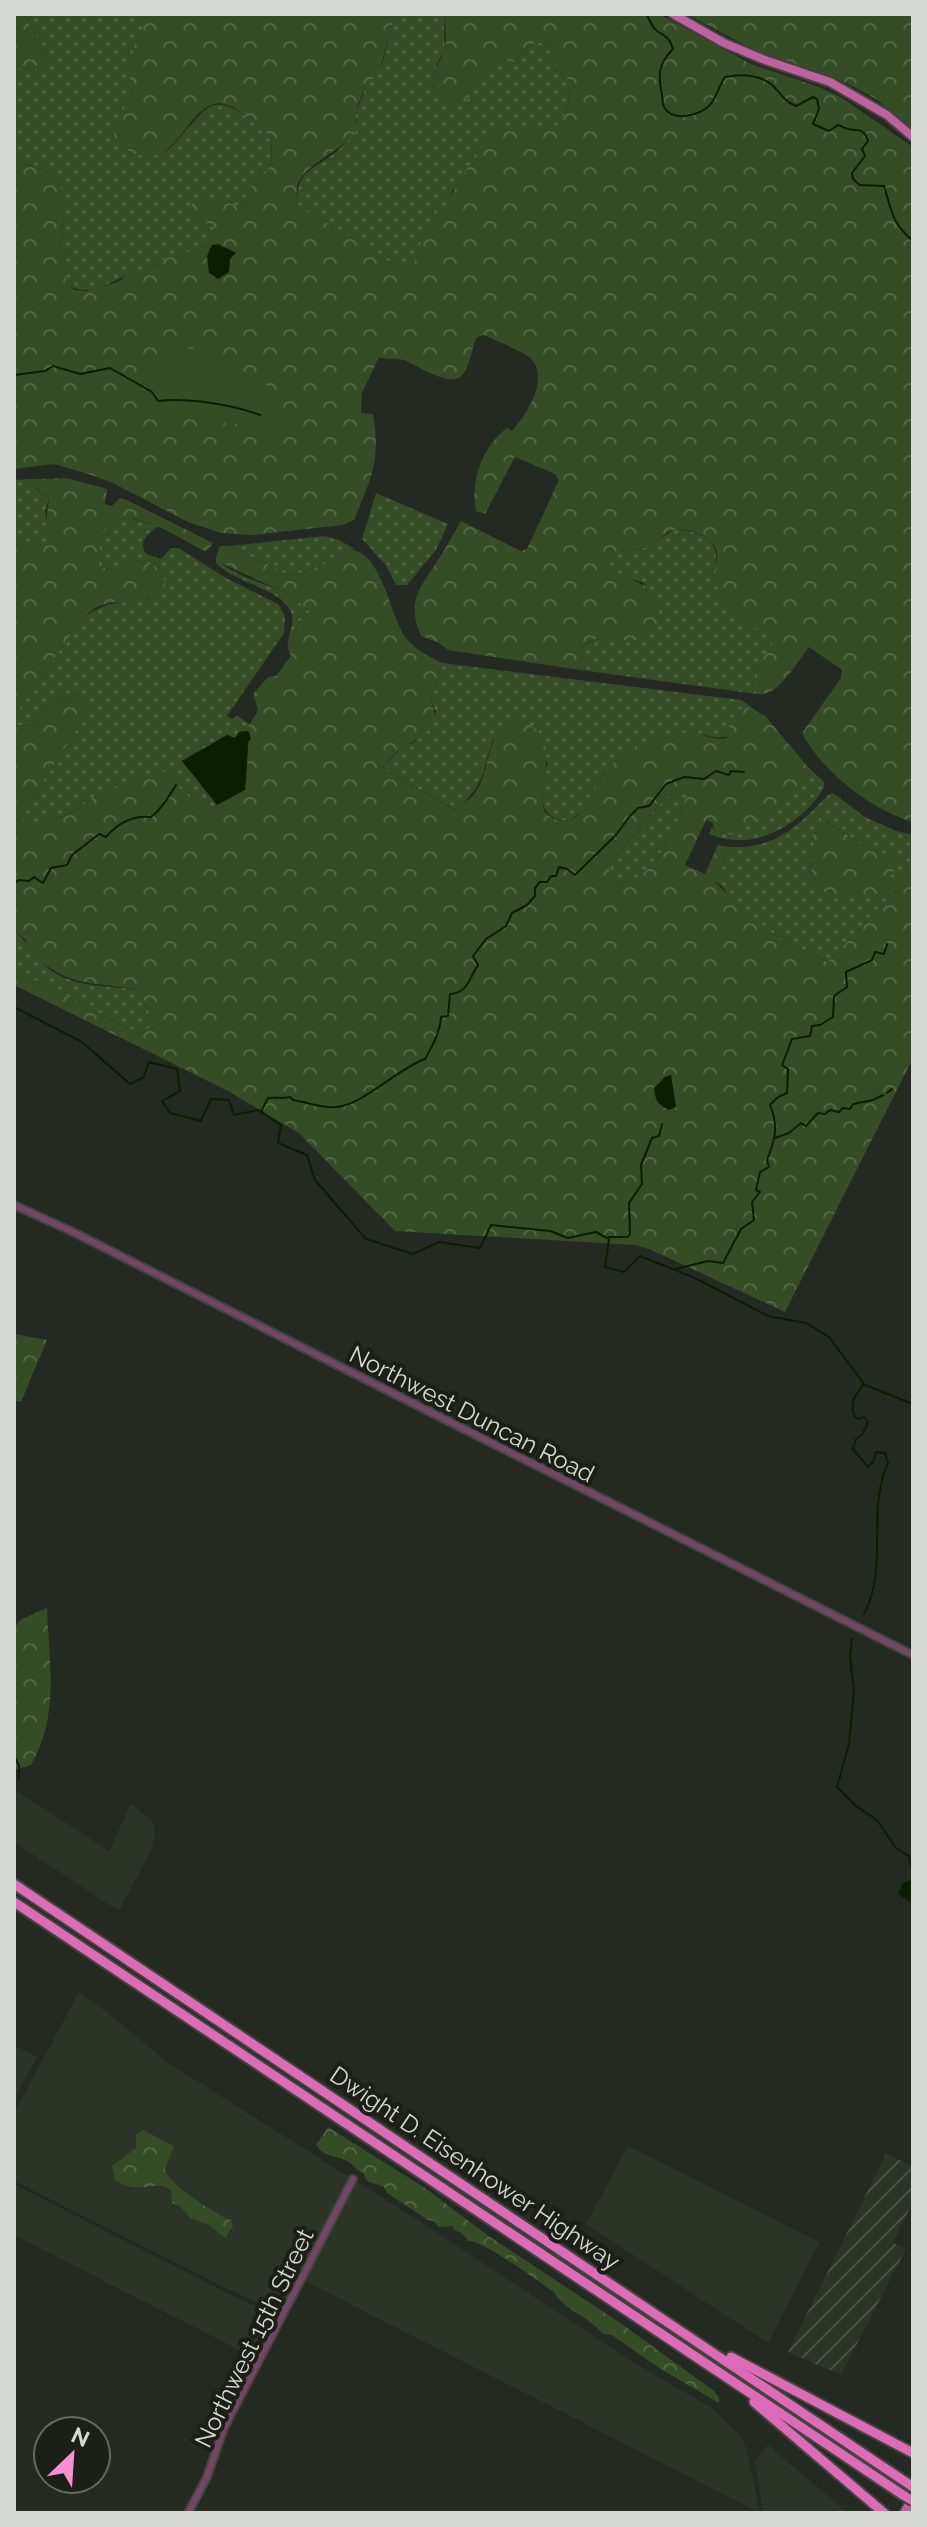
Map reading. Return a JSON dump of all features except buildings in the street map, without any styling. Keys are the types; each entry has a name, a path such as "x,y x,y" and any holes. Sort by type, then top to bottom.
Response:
{"highway":[{"name":"Dwight D. Eisenhower Highway","path":"14,1884 911,2485"},
{"name":"Dwight D. Eisenhower Highway","path":"14,1902 910,2498"},
{"path":"683,2331 911,2451"},
{"path":"731,2381 882,2512"}],"main road":[{"path":"673,14 724,43 830,82 887,115 913,137"},
{"path":"904,2513 910,2498"}],"street":[{"name":"Northwest Duncan Road","path":"14,1205 913,1655"},
{"name":"Northwest 15th Street","path":"188,2513 207,2477 224,2428 353,2179"}],"shaded area":[{"path":"218,244 236,253 230,259 229,272 218,279 209,273 207,256 212,245"},
{"path":"246,731 251,739 248,742 245,790 217,805 182,761 227,735 235,738 239,732"},
{"path":"671,1075 676,1107 669,1110 658,1102 654,1088"},
{"path":"14,1789 109,1851 131,1804 152,1820 155,1833 152,1848 119,1911 14,1842"},
{"path":"913,1879 913,1904 898,1894 903,1883"},
{"path":"79,1992 165,2061 424,2224 631,2361 714,2409 741,2437 747,2450 760,2513 301,2279 283,2313 229,2290 14,2181 14,2113"},
{"path":"14,2045 37,2057 14,2100"},
{"path":"628,2146 819,2242 768,2343 586,2224"},
{"path":"886,2154 913,2166 913,2202 893,2243 906,2249 841,2375 788,2352"},
{"path":"14,2184 276,2315 253,2357 14,2235"},
{"path":"768,2445 848,2513 763,2513 755,2460"}],"green space":[{"path":"14,14 23,14 48,54 49,61 41,69 14,68"},
{"path":"23,14 149,14 130,78 130,99 143,156 168,150 198,116 212,106 228,106 238,111 268,135 271,144 270,167 256,179 240,206 205,201 193,215 225,234 200,248 96,288 79,290 66,281 60,182 43,169 14,161 14,68 41,69 48,54"},
{"path":"149,14 395,14 379,73 365,85 357,107 354,136 303,175 297,193 298,206 367,246 399,269 414,266 417,250 439,207 446,206 470,165 494,134 509,128 538,130 556,126 566,113 568,103 570,81 556,70 549,46 540,43 529,47 513,62 497,58 468,99 456,108 449,106 436,92 433,81 445,49 446,14 659,14 751,64 842,98 913,147 913,822 881,809 850,788 822,761 802,733 841,678 842,670 809,647 780,685 765,694 757,694 753,686 755,673 776,636 756,629 738,617 724,601 716,580 716,549 709,539 698,533 674,530 648,546 611,553 607,559 612,568 656,596 660,606 658,620 652,632 640,639 601,639 585,644 580,652 587,660 587,666 580,670 448,650 421,636 415,613 417,595 461,521 521,551 527,549 559,480 555,474 515,457 485,514 476,511 475,489 485,455 498,436 507,428 512,431 524,416 534,396 538,375 530,358 484,335 477,337 466,370 458,378 443,378 404,360 379,357 362,393 361,413 373,414 376,444 373,469 354,520 343,525 252,535 221,533 188,522 111,482 85,473 54,464 14,469 14,161 43,169 60,182 66,281 74,290 86,291 118,282 129,273 155,267 164,259 203,247 216,235 224,234 193,215 188,207 199,201 240,206 256,179 270,167 272,145 268,135 239,111 219,103 203,110 158,155 146,156 121,146 114,131 132,91 131,59"},
{"path":"395,14 446,14 445,51 436,68 433,88 488,65 497,58 513,62 529,47 540,43 549,46 556,70 570,81 562,121 540,132 507,128 452,191 414,266 399,269 367,246 298,206 297,193 305,175 336,152 350,136 357,122 355,113 365,85 382,65"},
{"path":"687,14 913,14 913,130 876,99 858,89 833,77 752,49"},
{"path":"171,345 199,350 273,389 292,427 227,423 151,411 144,381 157,357"},
{"path":"67,478 107,489 105,504 112,506 120,498 127,500 213,543 204,551 170,532 135,519 120,519 108,526 101,541 99,567 116,570 134,560 160,568 166,584 153,596 108,603 82,618 14,717 14,539 50,546 45,532 49,499 35,487 33,479"},
{"path":"33,479 35,488 49,499 45,511 50,547 14,539 14,480"},
{"path":"376,493 448,524 436,550 407,585 396,585 386,565 362,539"},
{"path":"126,517 158,526 144,542 146,554 161,559 171,548 178,548 228,579 278,604 285,616 284,633 227,716 232,719 237,716 250,724 246,731 239,732 235,739 227,735 183,761 217,805 205,810 182,791 97,795 67,815 22,827 27,806 87,714 89,705 78,694 52,700 32,726 14,725 14,717 82,618 114,603 150,598 160,568 135,560 116,570 99,567 99,551 106,529 111,523"},
{"path":"676,529 699,534 711,542 715,548 716,580 777,636 755,673 753,686 757,694 580,670 587,666 580,652 589,642 635,640 644,583 613,569 607,559 611,552 644,548"},
{"path":"324,536 355,549 347,549 332,561 291,576 229,546"},
{"path":"220,546 229,546 291,576 332,561 347,549 359,552 369,560 384,585 406,638 442,663 430,699 434,710 433,725 424,735 396,753 382,768 455,810 475,793 493,743 505,726 515,720 535,729 545,743 543,807 551,817 569,821 582,811 606,771 633,749 655,738 679,733 727,738 732,719 746,706 766,717 808,767 797,787 787,797 733,835 715,831 712,822 706,820 685,865 705,874 718,845 730,847 715,882 782,941 828,962 883,905 913,857 913,1058 785,1312 635,1245 395,1231 299,1133 228,1091 14,985 14,969 140,1034 156,1022 140,990 68,977 42,963 27,950 26,940 14,930 14,725 32,726 52,700 79,694 86,698 89,705 87,714 27,806 23,826 67,815 97,795 145,776 167,771 182,791 205,810 246,785 249,732 246,731 258,710 253,694 268,677 276,676 291,656 288,649 299,622 310,611 288,594 219,562 216,557","holes":["685,786 692,787 669,839 650,867 627,883 611,879 609,867 644,822 675,791"]},
{"path":"216,557 228,568 284,592 310,611 299,622 288,649 292,617 286,604 268,591 224,570 216,563"},
{"path":"442,663 741,700 766,717 760,716 728,736 704,735 604,772 585,809 569,821 550,815 542,800 548,762 493,739 478,786 456,810 382,768 401,748 415,742 436,712 430,699"},
{"path":"808,767 824,782 824,788 814,802 789,824 758,838 742,840 709,834 712,827 715,831 733,835 798,786"},
{"path":"685,786 692,787 678,821 650,866 627,883 611,879 609,867 634,834 654,810"},
{"path":"833,793 865,817 913,835 913,857 883,905 829,962 782,941 731,899 715,881 730,847 746,847 773,840 796,826","holes":["823,819 866,847 899,862 882,891 849,897 812,886 811,860"]},
{"path":"822,819 866,847 900,862 882,891 840,900 812,886 812,837"},
{"path":"14,930 43,964 58,975 80,983 140,990 149,1013 157,1022 140,1034 14,969"},
{"path":"14,1334 47,1340 21,1402 14,1400"},
{"path":"47,1608 51,1688 46,1727 31,1765 14,1770 14,1626"},
{"path":"328,2127 425,2188 487,2235 619,2322 714,2391 719,2403 659,2368 612,2335 603,2334 563,2303 555,2293 497,2254 468,2241 452,2226 439,2227 387,2193 384,2187 367,2181 363,2173 347,2161 323,2152 316,2145"},
{"path":"143,2130 174,2146 165,2169 173,2182 204,2206 231,2220 233,2227 226,2239 209,2225 190,2218 180,2206 172,2203 171,2190 159,2186 132,2187 115,2180 112,2166 136,2148 136,2135"}],"waterway":[{"path":"646,14 673,49 664,60 660,76 663,104 668,112 680,116 700,112 710,105 725,77 737,75 766,81 796,106 813,97 817,99 819,109 813,124 829,131 838,125 865,134 868,141 862,149 865,156 852,173 853,179 860,185 884,186 897,223 913,241"},
{"path":"14,375 45,371 53,366 80,374 110,368 152,392 158,401 210,403 260,415"},
{"path":"261,1112 268,1098 290,1097 326,1107 347,1104 425,1059 438,1033 441,1017 448,1016 450,994 464,988 478,965 473,956 486,939 506,926 512,913 527,905 535,896 535,888 540,882 547,882 551,876 556,876 559,867 575,875 616,835 638,808 649,806 666,784 684,777 704,779 716,771 729,775 731,771 744,772"},
{"path":"14,883 34,877 43,883 51,868 67,865 72,855 99,834 106,837 126,821 151,817 176,785"},
{"path":"676,1269 708,1261 723,1263 741,1229 754,1220 752,1202 760,1192 756,1190 760,1172 769,1167 767,1160 775,1133 770,1105 787,1093 788,1069 782,1065 792,1039 810,1036 812,1026 833,1017 834,996 847,987 846,972 872,960 875,952 884,954 887,944"},
{"path":"14,1007 82,1042 130,1084 144,1077 149,1062 177,1069 180,1091 162,1101 170,1113 201,1121 211,1099 229,1100 234,1115 258,1110 281,1125 278,1143 307,1155 315,1180 366,1239 413,1254 439,1242 480,1248 491,1225 550,1231 568,1238 596,1232 609,1239 605,1267 624,1272 640,1256 695,1278 768,1316 806,1323 829,1337 864,1384"},
{"path":"887,1093 892,1089"},
{"path":"775,1138 789,1133 801,1123 806,1126 818,1113 850,1109 853,1104 883,1095"},
{"path":"609,1237 628,1237 630,1234 629,1203 642,1184 641,1165 652,1138 659,1136 662,1124"},
{"path":"863,1385 852,1408 855,1417 864,1417 868,1422 853,1449 868,1467 876,1452 885,1453 888,1463 878,1500 875,1577 864,1614"},
{"path":"865,1385 913,1404"},
{"path":"852,1639 850,1656 854,1691 849,1744 837,1787 856,1806 877,1820 896,1848 909,1856 912,1869"},
{"path":"14,1756 19,1765 19,1778"}]}
